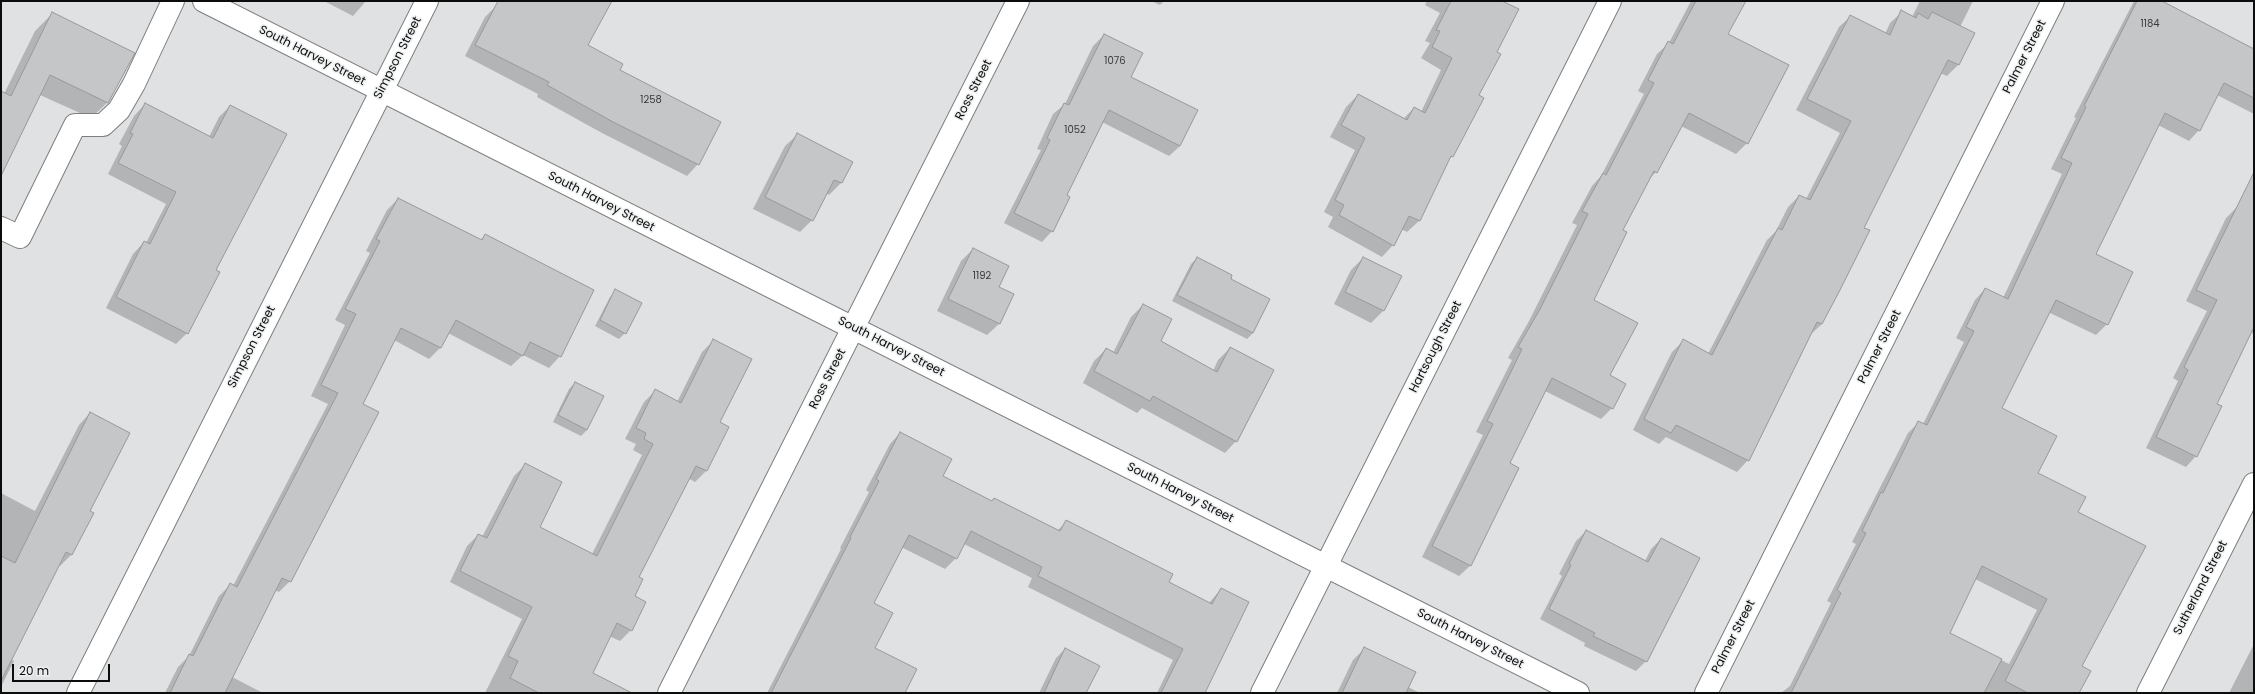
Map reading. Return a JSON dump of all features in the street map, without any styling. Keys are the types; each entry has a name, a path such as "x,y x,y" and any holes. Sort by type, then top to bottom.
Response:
{"street":[{"path":"10,233 75,125 103,125 119,110 134,84 173,1"},
{"name":"South Harvey Street","path":"204,1 1578,693"},
{"name":"Simpson Street","path":"78,693 427,1"},
{"name":"Ross Street","path":"669,693 1018,1"},
{"name":"Hartsough Street","path":"1262,693 1610,1"},
{"name":"Palmer Street","path":"1706,693 2053,1"},
{"name":"Sutherland Street","path":"2148,693 2254,484"}],"building":[{"path":"498,1 612,1 588,45 623,64 620,70 721,122 699,165 613,122 547,85 549,82 475,45"},
{"path":"1451,1 1502,1 1519,9 1497,52 1501,54 1479,95 1484,98 1453,157 1451,156 1420,221 1409,216 1394,246 1339,215 1344,205 1335,200 1365,138 1341,125 1358,94 1407,120 1414,107 1425,113 1452,58 1432,47 1440,31 1436,30"},
{"path":"1696,1 1746,1 1728,34 1789,65 1748,144 1689,113 1657,173 1654,171 1623,230 1627,232 1594,300 1638,323 1610,375 1626,384 1613,409 1552,378 1510,463 1519,468 1471,566 1432,546 1493,424 1487,421 1522,349 1518,347 1540,309 1588,214 1582,211 1603,173 1606,175 1654,83 1648,80 1668,41 1673,44"},
{"path":"2137,1 2162,1 2254,49 2254,98 2224,83 2200,131 2165,113 2096,254 2133,272 2108,325 2056,300 2002,408 2057,436 2038,473 2086,497 2078,512 2146,546 2082,666 2091,671 2079,693 2028,693 2005,681 2047,599 1982,566 1950,633 2002,659 1984,693 1791,693 1841,593 1837,590 1866,533 1862,531 1881,492 1883,493 1918,421 1927,425 1974,331 1966,327 1985,288 2008,299 2072,163 2061,158 2086,107 2084,106"},
{"path":"1901,10 1916,18 1918,13 1928,19 1932,12 1975,33 1959,65 1948,60 1864,228 1870,230 1822,324 1817,322 1749,461 1676,425 1671,433 1644,419 1683,339 1712,355 1778,228 1782,230 1799,195 1810,200 1851,121 1807,99 1850,15 1890,35"},
{"path":"52,12 135,53 108,103 50,75 1,176 1,91 11,96"},
{"path":"1104,34 1143,53 1131,77 1198,110 1180,146 1109,110 1067,195 1070,197 1053,232 1014,213 1050,140 1047,138 1064,103 1069,105"},
{"path":"145,103 213,138 230,105 287,134 216,270 220,272 188,334 116,297 144,241 150,244 176,192 118,163 133,134 130,133"},
{"path":"797,133 853,162 842,183 834,180 813,221 765,197"},
{"path":"2254,172 2254,327 2217,404 2222,406 2197,457 2156,437 2188,370 2184,367 2217,300 2196,290"},
{"path":"398,198 482,240 485,234 594,290 561,357 530,342 523,356 456,320 441,348 401,328 363,404 379,412 291,582 282,578 225,693 170,693 189,654 193,656 230,583 237,587 338,393 321,385 356,314 345,309 380,241 376,239"},
{"path":"973,248 1009,266 999,287 1014,294 1000,324 948,299"},
{"path":"1197,257 1232,275 1231,279 1270,299 1253,333 1177,295"},
{"path":"1363,257 1402,276 1384,311 1345,292"},
{"path":"615,289 642,303 626,334 600,320"},
{"path":"1143,304 1172,319 1161,341 1217,372 1230,347 1274,370 1237,442 1153,396 1150,401 1094,371 1106,348 1117,354"},
{"path":"713,339 752,359 720,422 729,427 707,471 696,466 639,577 643,579 635,596 646,602 632,631 617,623 593,673 632,693 539,693 510,678 518,661 508,656 532,607 460,571 478,534 487,538 525,463 562,482 540,527 597,556 653,444 644,439 646,433 636,428 655,389 681,403"},
{"path":"575,382 604,396 587,430 558,415"},
{"path":"90,412 130,433 90,511 94,513 72,555 66,552 1,681 1,556 15,563"},
{"path":"900,432 952,459 943,476 992,501 994,498 1060,531 1066,520 1173,574 1169,582 1212,604 1221,588 1249,602 1205,693 1161,693 1183,649 1038,576 1042,567 971,531 957,559 909,535 874,603 893,613 875,648 917,669 905,693 771,693 851,538 850,537 879,481 876,479"},
{"path":"1586,530 1648,562 1661,538 1700,558 1647,662 1593,636 1595,633 1549,609 1571,565 1569,564"},
{"path":"1364,647 1416,672 1406,693 1342,693"},
{"path":"1065,648 1100,666 1086,693 1044,693"}]}
